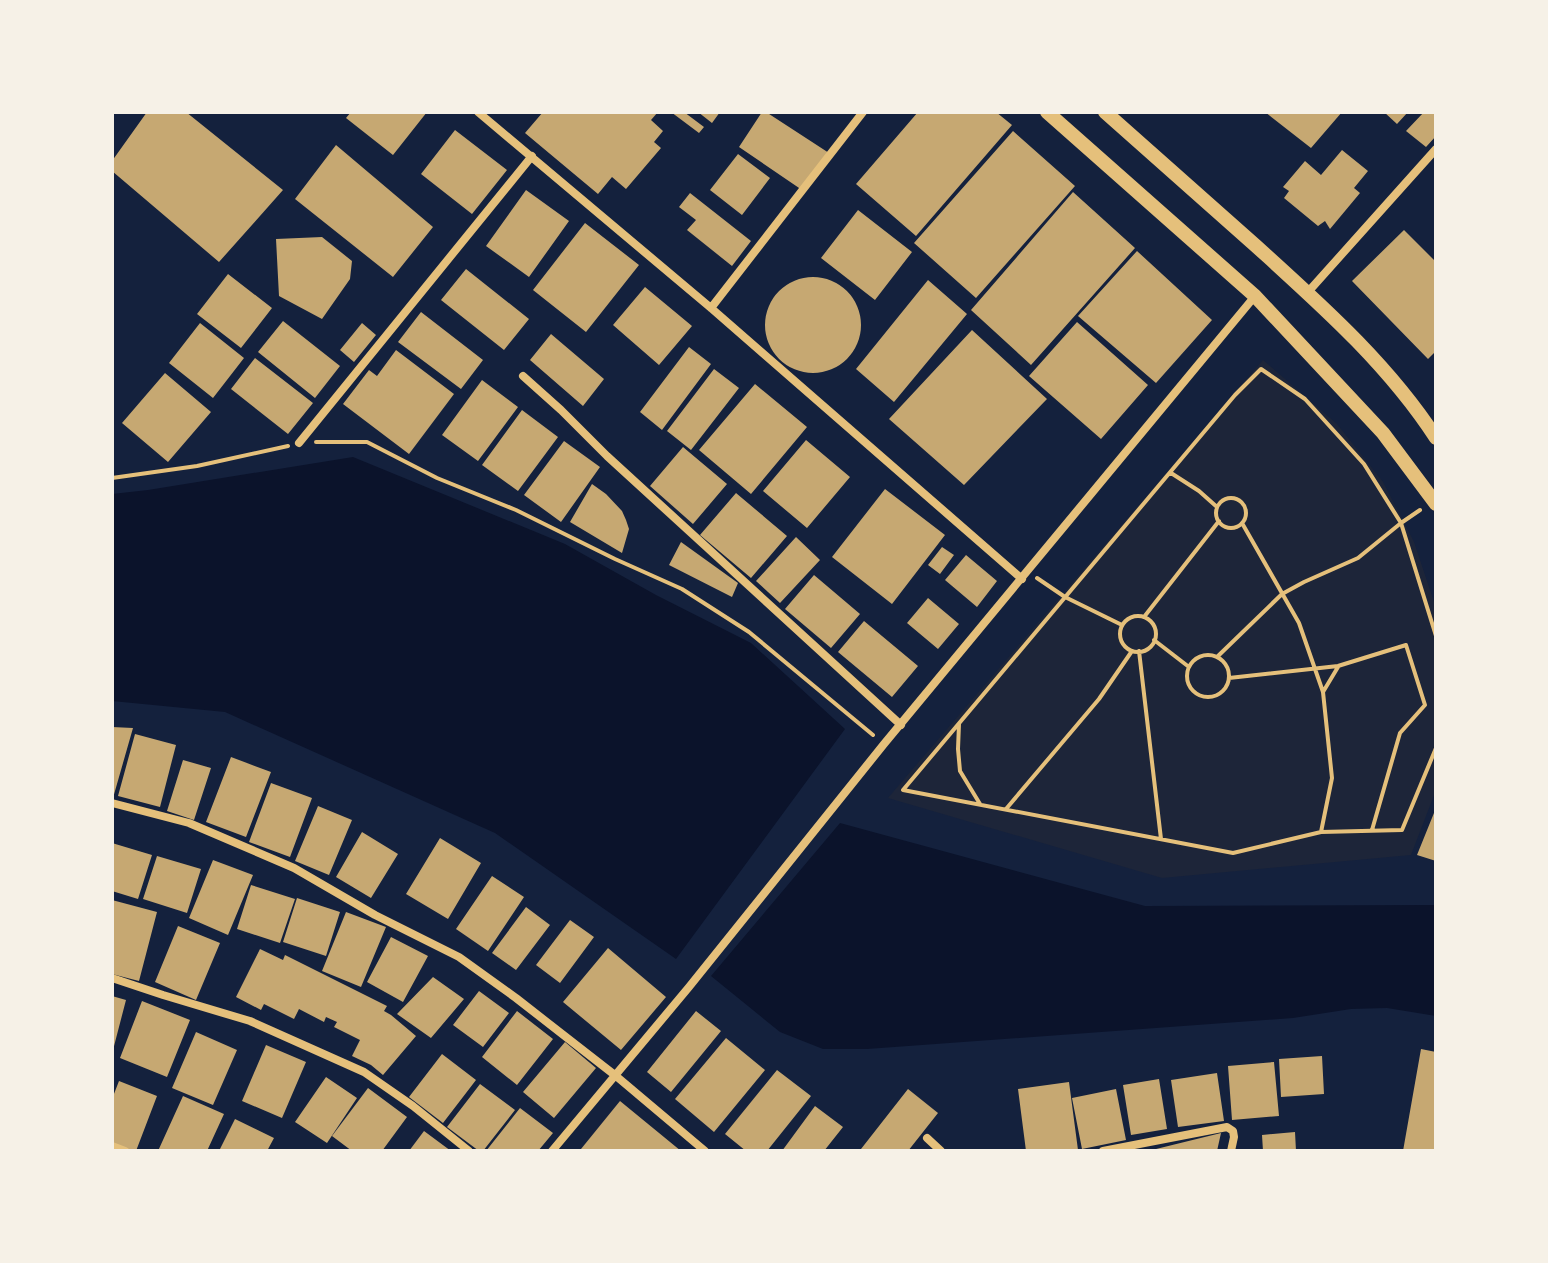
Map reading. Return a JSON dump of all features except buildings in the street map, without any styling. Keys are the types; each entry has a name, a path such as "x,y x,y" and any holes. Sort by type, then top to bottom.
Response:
{"main road":[{"path":"1047,112 1255,296 1383,433 1436,504"},
{"path":"1105,112 1308,292 1395,382 1436,438"}],"street":[{"path":"478,112 1026,575"},
{"path":"711,308 863,112"},
{"path":"1308,292 1436,149"},
{"path":"299,443 532,156"},
{"path":"552,1151 1255,296"},
{"path":"523,376 901,725"},
{"path":"112,803 189,823 294,868 375,915 459,957 616,1076 705,1151"},
{"path":"112,978 250,1021 364,1072 469,1151"},
{"path":"1103,1151 1227,1127 1233,1131 1231,1151"},
{"path":"927,1138 941,1151"},
{"path":"112,1146 125,1151"}],"path":[{"path":"1436,636 1401,523 1364,464 1305,399 1261,369 1235,395 903,790 1233,853 1321,832 1402,830 1436,748"},
{"path":"112,478 197,466 299,443 367,442 437,478 516,510 682,589 749,632 884,744"},
{"path":"1170,472 1217,507"},
{"path":"1228,498 1237,499 1244,505 1246,515 1242,523 1233,528 1227,527 1219,521 1217,507 1228,498"},
{"path":"1144,617 1219,521"},
{"path":"1242,523 1299,623 1323,692 1332,778 1321,832"},
{"path":"1217,657 1282,594 1358,558 1401,523"},
{"path":"1026,575 1122,625"},
{"path":"1144,617 1154,629 1154,640 1148,648 1132,651 1121,640 1122,625 1130,618 1144,617"},
{"path":"1154,640 1189,667"},
{"path":"1229,678 1338,666 1406,645 1425,705 1400,733 1372,830"},
{"path":"1006,809 1099,699 1132,651"},
{"path":"1139,651 1161,839"},
{"path":"1217,657 1226,665 1228,685 1219,695 1200,696 1189,687 1189,667 1197,658 1217,657"},
{"path":"1323,692 1338,666"},
{"path":"959,723 960,771 980,804"}],"shaded area":[{"path":"1263,360 1337,424 1383,482 1414,542 1436,608 1436,790 1411,855 1162,878 888,798"},
{"path":"353,457 565,544 751,643 845,729 676,959 495,833 225,712 112,701 112,494"},
{"path":"840,823 1145,906 1436,905 1436,1016 1387,1008 1351,1009 1293,1018 867,1049 823,1049 780,1032 711,976"}]}
